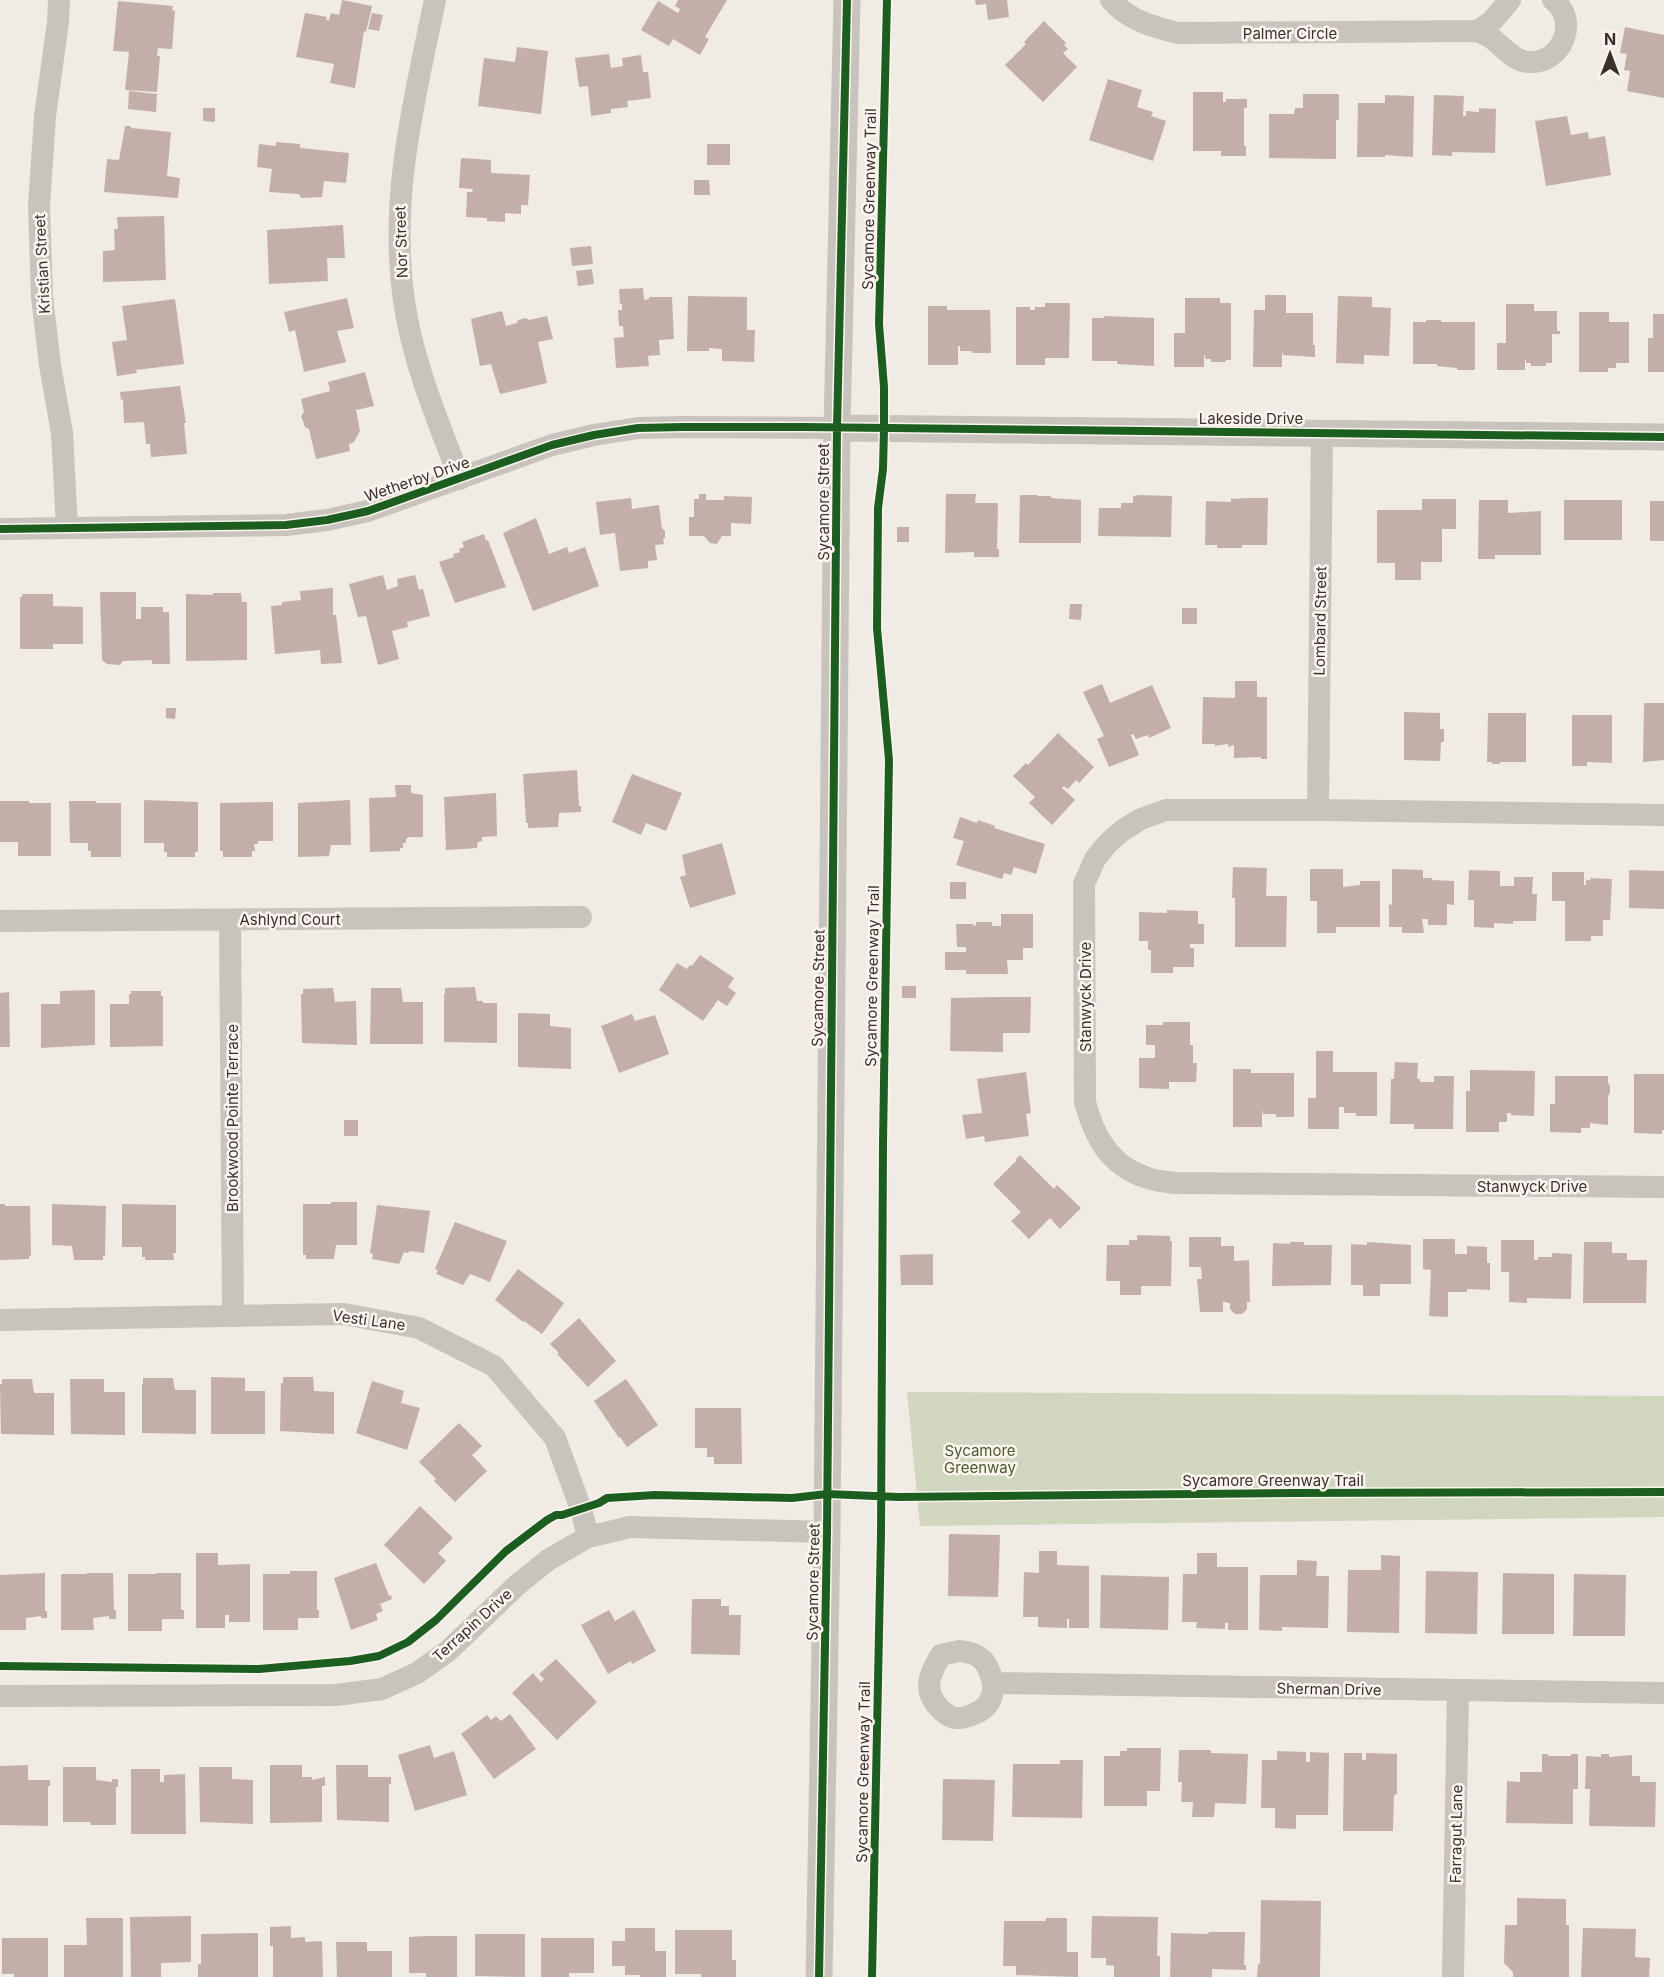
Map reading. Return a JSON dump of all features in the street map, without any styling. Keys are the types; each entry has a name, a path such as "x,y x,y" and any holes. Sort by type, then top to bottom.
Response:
{"street":[{"name":"Kristian Street","path":"58,0 58,22 45,116 39,206 42,297 50,365 62,433 67,528"},
{"name":"Nor Street","path":"435,0 405,146 400,198 399,250 404,302 415,352 460,479"},
{"name":"Sycamore Street","path":"819,1977 827,1532 837,428 847,0"},
{"name":"Palmer Circle","path":"1111,0 1117,7 1145,25 1178,33 1478,32"},
{"path":"1510,0 1492,21 1478,32 1492,38 1516,58 1527,62 1550,57 1560,48 1565,37 1567,24 1564,13 1553,0"},
{"name":"Wetherby Drive","path":"0,529 286,525 317,522 368,511 552,445 594,435 638,428 837,428"},
{"name":"Lakeside Drive","path":"837,428 1664,437"},
{"name":"Lombard Street","path":"1318,810 1323,432"},
{"name":"Stanwyck Drive","path":"1664,815 1166,810 1141,819 1108,843 1095,859 1084,884 1085,1102 1092,1127 1104,1147 1122,1165 1145,1178 1173,1183 1664,1187"},
{"name":"Ashlynd Court","path":"0,921 580,917"},
{"name":"Brookwood Pointe Terrace","path":"230,920 233,1316"},
{"name":"Vesti Lane","path":"0,1320 344,1314 419,1328 494,1366 555,1438 588,1537"},
{"name":"Terrapin Drive","path":"0,1696 336,1695 382,1689 417,1673 447,1651 532,1572 588,1537 630,1527 827,1532"},
{"name":"Sherman Drive","path":"994,1683 1664,1693"},
{"name":"Farragut Lane","path":"1453,1977 1458,1691"}],"green space":[{"name":"Sycamore Greenway","path":"907,1392 1664,1396 1664,1517 920,1526"}],"building":[{"path":"342,0 372,6 366,32 364,31 355,88 330,83 334,64 296,57 305,13 327,17 326,20 329,20 331,13 339,15"},
{"path":"678,0 727,0 705,37 709,39 700,55 673,39 669,46 641,30 658,1 678,13 680,9 675,6"},
{"path":"975,0 1007,0 1009,17 988,20 986,4 976,5"},
{"path":"118,1 173,6 172,10 175,11 172,49 158,48 157,56 160,56 157,92 125,90 129,52 113,51"},
{"path":"372,13 383,15 379,31 368,29"},
{"path":"1044,21 1066,43 1064,45 1068,49 1063,53 1077,67 1043,102 1005,65"},
{"path":"1625,27 1664,35 1664,98 1627,91 1630,71 1624,70 1627,54 1620,53"},
{"path":"517,47 548,51 541,114 478,106 484,58 515,62"},
{"path":"609,54 611,68 623,66 622,58 641,55 643,72 648,72 651,98 627,101 628,107 611,109 611,113 591,116 588,86 579,87 575,58"},
{"path":"1108,79 1142,90 1137,107 1153,112 1151,116 1166,121 1153,161 1089,140"},
{"path":"129,91 157,94 156,112 128,109"},
{"path":"1193,92 1223,92 1223,102 1226,102 1226,99 1247,99 1247,108 1244,108 1246,156 1221,156 1221,151 1193,151"},
{"path":"1303,94 1339,94 1336,159 1269,158 1269,114 1294,114 1295,108 1303,108"},
{"path":"1385,95 1414,96 1413,157 1385,155 1385,157 1357,157 1358,103 1385,103"},
{"path":"1434,95 1464,96 1463,116 1466,116 1466,111 1479,112 1479,108 1496,109 1495,153 1452,152 1452,156 1432,155"},
{"path":"203,108 215,108 215,122 203,121"},
{"path":"1567,116 1571,135 1588,132 1589,139 1605,136 1611,175 1546,186 1535,121"},
{"path":"125,126 171,132 167,176 180,178 178,198 104,192 107,159 119,160"},
{"path":"276,142 300,144 300,148 349,153 346,183 324,181 322,197 301,198 299,194 269,192 272,169 257,167 259,144 276,146"},
{"path":"707,144 730,144 730,165 707,165"},
{"path":"461,158 491,160 491,173 530,175 528,205 521,205 521,214 505,213 505,222 466,217 467,192 472,192 473,189 459,188"},
{"path":"694,180 709,180 710,195 694,195"},
{"path":"164,216 166,280 103,282 103,251 115,250 114,229 118,229 117,217"},
{"path":"343,225 345,258 327,258 328,281 269,284 267,230"},
{"path":"591,246 593,264 572,266 570,248"},
{"path":"592,269 594,284 578,286 576,271"},
{"path":"643,288 644,300 649,297 672,297 674,339 659,340 660,355 648,356 649,366 616,368 614,338 624,337 623,326 619,326 618,310 622,310 622,304 620,304 619,289"},
{"path":"1265,295 1286,295 1286,313 1313,313 1315,357 1283,355 1282,350 1282,367 1253,367 1254,310 1265,310"},
{"path":"688,296 747,297 747,330 755,330 754,362 722,361 722,349 687,351"},
{"path":"1338,296 1372,297 1372,307 1391,308 1389,356 1364,355 1364,364 1336,363"},
{"path":"347,298 354,328 337,331 346,362 304,372 295,330 289,332 284,312"},
{"path":"1185,298 1220,298 1220,303 1231,303 1231,360 1211,362 1211,359 1205,359 1204,355 1204,367 1174,367 1174,333 1185,333"},
{"path":"175,299 184,364 136,370 137,373 117,376 112,342 127,340 122,306"},
{"path":"1045,303 1070,303 1069,358 1045,358 1045,365 1016,365 1016,307 1030,307 1030,310 1035,310 1035,307 1045,307"},
{"path":"1506,304 1534,304 1534,311 1557,311 1557,331 1560,331 1560,334 1552,334 1552,363 1546,363 1546,366 1531,366 1531,363 1526,363 1525,360 1525,370 1497,370 1497,343 1506,343"},
{"path":"928,306 947,306 947,310 990,310 991,353 960,351 960,346 958,346 958,365 928,365"},
{"path":"502,311 506,326 526,318 529,320 547,316 553,339 538,342 547,383 500,394 491,364 480,366 471,319"},
{"path":"1579,312 1609,312 1609,322 1629,322 1629,363 1616,363 1616,368 1608,368 1608,372 1579,372"},
{"path":"1653,314 1664,314 1664,372 1648,372 1648,338 1653,338"},
{"path":"1104,316 1154,318 1154,366 1117,364 1117,361 1092,361 1092,318 1104,318"},
{"path":"1426,320 1475,322 1475,370 1457,370 1457,368 1437,366 1437,364 1413,364 1413,322 1426,322"},
{"path":"365,372 374,406 356,410 360,431 354,442 349,444 350,451 316,459 309,429 305,427 301,416 304,412 301,399 330,391 328,382"},
{"path":"180,386 186,423 184,423 187,454 151,457 150,444 146,444 144,422 124,423 123,399 121,400 120,392"},
{"path":"699,494 706,494 706,500 724,500 724,496 752,497 751,524 731,523 731,536 722,536 717,544 710,543 704,536 689,536 689,517 694,517 694,499 699,499"},
{"path":"946,494 976,494 975,503 998,503 997,549 999,549 999,557 974,557 974,552 945,553"},
{"path":"1020,495 1081,500 1081,543 1019,543"},
{"path":"1133,496 1172,496 1171,537 1098,536 1099,508 1121,508 1121,503 1133,503"},
{"path":"631,498 632,509 659,505 662,528 665,531 664,544 655,545 657,560 648,561 648,568 620,571 615,533 600,535 596,502"},
{"path":"1268,498 1267,545 1217,548 1217,545 1205,545 1206,501 1231,502 1231,499"},
{"path":"1422,499 1456,499 1456,529 1442,529 1442,562 1421,562 1421,580 1395,580 1395,563 1377,563 1377,510 1422,510"},
{"path":"1479,500 1508,500 1508,513 1541,511 1541,555 1495,555 1495,559 1478,559"},
{"path":"1564,500 1622,500 1622,540 1564,540"},
{"path":"1650,501 1664,501 1664,541 1650,541"},
{"path":"536,518 549,554 567,547 569,553 585,547 599,586 533,611 503,533"},
{"path":"897,527 909,527 909,542 897,542"},
{"path":"484,534 506,587 455,603 439,562 454,557 453,554 460,552 459,549 464,547 462,542"},
{"path":"383,575 387,590 398,586 397,579 415,575 419,590 423,589 430,616 407,622 408,627 392,631 399,659 378,665 366,616 358,617 349,584"},
{"path":"333,588 333,615 336,615 342,663 321,664 320,650 275,654 271,606 301,600 300,591"},
{"path":"100,592 136,592 136,619 141,619 141,607 163,607 163,612 169,612 170,664 152,664 152,660 123,661 120,665 107,664 102,660"},
{"path":"213,593 241,593 242,602 247,602 247,660 186,661 186,594 213,595"},
{"path":"22,594 53,594 53,606 83,607 83,644 53,644 53,649 20,649 20,597"},
{"path":"1070,604 1082,604 1081,620 1069,619"},
{"path":"1182,608 1197,608 1197,624 1182,624"},
{"path":"1235,681 1257,681 1257,697 1267,697 1267,759 1261,759 1261,757 1234,758 1234,745 1228,747 1228,744 1215,746 1215,744 1202,744 1203,697 1235,698"},
{"path":"1102,684 1110,703 1152,685 1171,728 1149,738 1148,735 1136,739 1133,734 1131,735 1139,755 1109,767 1097,739 1104,736 1083,692"},
{"path":"1644,703 1664,703 1664,760 1643,762"},
{"path":"166,708 176,708 175,719 166,718"},
{"path":"1404,712 1440,713 1440,729 1444,729 1444,742 1441,742 1440,761 1404,760"},
{"path":"1488,713 1526,713 1526,762 1492,764 1492,762 1487,762"},
{"path":"1572,715 1612,715 1612,763 1587,762 1587,766 1572,766"},
{"path":"1058,733 1094,767 1079,783 1076,780 1068,789 1064,786 1062,788 1075,800 1052,825 1029,803 1035,797 1013,776 1026,763 1028,765"},
{"path":"577,770 581,812 559,813 558,827 528,828 523,774"},
{"path":"632,774 682,793 666,831 646,823 641,835 612,822"},
{"path":"395,785 411,785 411,793 423,795 423,837 409,837 406,843 403,843 400,851 370,852 369,798 396,797"},
{"path":"496,793 497,836 482,837 477,848 446,850 444,797"},
{"path":"144,800 198,802 198,852 195,852 195,857 167,857 167,852 164,852 164,843 144,843"},
{"path":"350,800 351,845 331,845 329,856 298,857 298,803"},
{"path":"0,801 51,803 51,856 18,856 18,842 0,842"},
{"path":"69,801 121,803 121,857 91,857 88,843 70,843"},
{"path":"273,802 273,841 258,841 258,844 254,844 255,851 252,851 252,857 223,857 223,851 220,851 220,803"},
{"path":"960,817 977,823 978,820 995,826 994,828 1045,844 1036,874 1014,867 1011,875 1004,873 1002,879 956,865 964,841 953,838"},
{"path":"722,843 736,894 690,908 680,877 686,875 682,855"},
{"path":"1233,867 1267,868 1266,896 1287,896 1286,947 1235,947"},
{"path":"1310,869 1343,869 1343,887 1360,885 1360,881 1380,881 1380,927 1336,927 1336,933 1317,933 1317,901 1310,901"},
{"path":"1392,869 1423,870 1423,878 1454,881 1454,905 1447,904 1447,925 1428,925 1428,919 1422,919 1424,933 1402,933 1402,927 1389,927 1389,904 1392,905"},
{"path":"1469,870 1500,871 1500,886 1514,886 1514,877 1533,877 1532,894 1537,894 1536,921 1513,921 1513,924 1494,923 1494,928 1474,927 1474,900 1468,900"},
{"path":"1629,870 1664,871 1664,909 1629,908"},
{"path":"1552,872 1584,872 1584,885 1586,885 1586,880 1591,880 1590,878 1612,879 1610,920 1603,920 1603,936 1591,936 1591,941 1565,941 1565,901 1552,901"},
{"path":"950,882 966,882 966,899 950,899"},
{"path":"1167,910 1198,911 1198,924 1204,924 1204,944 1190,944 1190,948 1194,948 1194,967 1173,967 1173,973 1151,973 1151,950 1148,950 1148,941 1139,941 1139,912 1167,913"},
{"path":"1001,914 1033,914 1033,948 1023,948 1023,960 1007,960 1008,974 966,974 966,970 945,970 945,952 966,952 966,947 957,947 956,924 973,924 973,926 976,922 992,922 992,926 1001,926"},
{"path":"700,955 734,978 728,987 736,993 727,1006 718,1000 703,1021 659,990 677,963 687,969"},
{"path":"902,986 916,986 916,998 902,998"},
{"path":"475,987 477,1001 497,1003 497,1043 444,1042 445,988"},
{"path":"333,988 335,1002 356,1001 357,1045 302,1043 301,994 303,994 303,989"},
{"path":"371,988 401,988 403,1002 423,1002 423,1044 370,1044"},
{"path":"95,990 95,1045 41,1048 41,1004 60,1004 60,991"},
{"path":"131,991 161,991 161,996 163,996 163,1046 110,1047 110,1004 129,1004"},
{"path":"9,992 10,1047 0,1047 0,993"},
{"path":"1031,997 1030,1033 1003,1033 1003,1052 950,1051 951,998"},
{"path":"518,1013 550,1014 550,1026 571,1028 571,1069 518,1067"},
{"path":"632,1014 635,1021 655,1015 669,1054 619,1073 601,1026"},
{"path":"1163,1022 1190,1022 1193,1063 1197,1063 1196,1082 1169,1082 1169,1089 1139,1088 1139,1058 1155,1058 1155,1045 1146,1045 1146,1025 1163,1025"},
{"path":"1316,1051 1333,1051 1333,1072 1377,1072 1377,1116 1356,1116 1356,1113 1344,1113 1344,1107 1339,1107 1339,1129 1308,1129 1308,1098 1316,1098"},
{"path":"1395,1062 1418,1063 1417,1079 1420,1079 1420,1082 1434,1082 1434,1076 1454,1076 1453,1129 1414,1129 1414,1124 1390,1124 1391,1079 1394,1079"},
{"path":"1233,1069 1251,1069 1251,1073 1294,1073 1294,1117 1263,1114 1262,1109 1262,1127 1233,1127"},
{"path":"1470,1070 1535,1071 1534,1116 1507,1113 1507,1122 1499,1122 1499,1132 1466,1132 1466,1091 1470,1091"},
{"path":"1026,1072 1031,1113 1026,1114 1029,1136 985,1142 984,1136 966,1139 962,1115 982,1113 977,1079"},
{"path":"1634,1074 1664,1074 1664,1130 1662,1134 1634,1133"},
{"path":"1555,1076 1608,1076 1610,1093 1608,1096 1608,1125 1590,1123 1590,1128 1581,1128 1581,1133 1550,1132 1550,1104 1555,1104"},
{"path":"344,1120 358,1120 358,1136 344,1136"},
{"path":"1020,1155 1054,1189 1057,1185 1081,1208 1060,1229 1050,1218 1029,1239 1011,1221 1021,1212 993,1184"},
{"path":"331,1202 357,1202 357,1245 336,1245 334,1259 306,1259 306,1255 303,1255 303,1204 331,1204"},
{"path":"0,1204 30,1206 31,1256 29,1259 0,1260"},
{"path":"52,1204 106,1206 103,1260 74,1260 72,1246 52,1245"},
{"path":"122,1204 176,1205 174,1260 145,1260 145,1257 142,1257 142,1247 122,1247"},
{"path":"377,1205 430,1211 424,1253 404,1252 399,1264 372,1259 373,1254 370,1253"},
{"path":"455,1222 507,1241 490,1282 470,1274 463,1285 436,1274 438,1270 435,1269"},
{"path":"1137,1235 1170,1236 1170,1241 1172,1241 1171,1286 1141,1286 1141,1295 1120,1295 1120,1281 1106,1281 1107,1245 1129,1245 1129,1240 1137,1240"},
{"path":"1189,1237 1221,1237 1221,1246 1234,1246 1234,1261 1249,1260 1250,1302 1247,1302 1247,1309 1242,1314 1235,1314 1230,1309 1230,1303 1227,1302 1223,1302 1223,1312 1200,1312 1197,1279 1202,1279 1201,1267 1189,1267"},
{"path":"1423,1239 1455,1239 1455,1254 1467,1254 1467,1246 1487,1247 1487,1263 1490,1263 1490,1290 1467,1289 1467,1292 1448,1292 1448,1317 1429,1316 1431,1270 1423,1269"},
{"path":"1501,1240 1534,1240 1534,1260 1538,1260 1538,1257 1552,1257 1552,1253 1572,1254 1571,1299 1527,1298 1527,1303 1509,1302 1509,1272 1501,1272"},
{"path":"1290,1242 1304,1242 1304,1245 1332,1245 1331,1285 1272,1286 1273,1243 1290,1244"},
{"path":"1367,1242 1411,1245 1411,1284 1380,1284 1380,1296 1363,1296 1363,1285 1351,1285 1351,1244 1367,1245"},
{"path":"1584,1242 1612,1242 1612,1253 1627,1253 1627,1260 1647,1260 1646,1303 1583,1303"},
{"path":"933,1254 933,1285 901,1285 900,1255"},
{"path":"518,1269 564,1303 542,1334 495,1300"},
{"path":"579,1318 616,1361 588,1387 550,1344"},
{"path":"211,1377 245,1378 245,1391 265,1391 265,1434 211,1434"},
{"path":"283,1377 313,1377 314,1391 334,1392 334,1434 280,1431"},
{"path":"143,1378 173,1378 175,1390 196,1390 196,1434 142,1433"},
{"path":"2,1379 32,1379 34,1393 54,1393 54,1435 1,1434 0,1384 2,1384"},
{"path":"70,1379 104,1379 104,1392 125,1392 125,1435 71,1434"},
{"path":"626,1379 658,1425 627,1447 594,1401"},
{"path":"372,1381 404,1391 401,1403 420,1408 407,1450 356,1433"},
{"path":"695,1408 741,1408 742,1464 714,1464 714,1457 707,1457 707,1448 695,1448"},
{"path":"459,1423 482,1446 472,1455 487,1471 455,1502 419,1462"},
{"path":"420,1506 453,1538 438,1553 446,1561 424,1584 384,1545"},
{"path":"949,1534 1000,1535 998,1597 948,1596"},
{"path":"1039,1551 1057,1551 1057,1565 1089,1566 1089,1628 1069,1628 1069,1619 1067,1619 1067,1628 1038,1627 1038,1617 1023,1617 1024,1572 1039,1573"},
{"path":"196,1553 218,1553 218,1565 250,1564 250,1622 229,1622 229,1615 225,1615 225,1628 196,1628"},
{"path":"1197,1553 1217,1553 1217,1567 1248,1567 1248,1630 1228,1630 1228,1623 1225,1623 1225,1629 1196,1628 1197,1622 1182,1622 1183,1574 1197,1574"},
{"path":"1381,1555 1400,1556 1399,1633 1347,1632 1348,1570 1381,1570"},
{"path":"1297,1560 1317,1561 1316,1576 1329,1576 1328,1628 1282,1627 1282,1631 1259,1630 1260,1575 1297,1575"},
{"path":"376,1563 392,1599 380,1604 383,1611 376,1614 378,1620 351,1630 334,1578"},
{"path":"290,1571 317,1571 319,1618 298,1618 298,1630 263,1630 263,1574 290,1574"},
{"path":"1426,1571 1478,1572 1477,1634 1425,1633"},
{"path":"45,1573 47,1618 41,1618 41,1616 26,1618 26,1630 0,1630 0,1575"},
{"path":"113,1573 116,1619 109,1619 109,1616 93,1618 94,1630 61,1630 61,1574"},
{"path":"181,1573 181,1610 184,1610 184,1619 162,1619 162,1631 128,1631 128,1574"},
{"path":"1503,1573 1554,1574 1554,1634 1502,1634"},
{"path":"1574,1574 1626,1575 1625,1636 1573,1636"},
{"path":"1101,1575 1169,1577 1168,1630 1100,1628"},
{"path":"692,1599 721,1599 721,1606 729,1606 729,1615 741,1615 740,1655 691,1654"},
{"path":"609,1610 615,1621 634,1610 656,1651 608,1674 581,1625"},
{"path":"556,1659 597,1702 557,1740 512,1693 533,1673 541,1682 544,1679 539,1674"},
{"path":"510,1714 536,1749 494,1779 461,1734 487,1715 491,1720 496,1716 501,1721"},
{"path":"430,1745 434,1758 454,1751 467,1795 415,1811 398,1755"},
{"path":"1127,1748 1161,1748 1160,1791 1147,1791 1147,1806 1104,1806 1104,1756 1120,1756 1120,1751 1127,1751"},
{"path":"1179,1750 1211,1750 1211,1753 1248,1754 1246,1804 1215,1803 1214,1817 1192,1817 1193,1802 1181,1802 1182,1782 1178,1782"},
{"path":"1277,1751 1306,1752 1306,1762 1310,1762 1310,1752 1329,1753 1328,1815 1296,1815 1296,1829 1275,1828 1275,1808 1261,1808 1262,1760 1277,1760"},
{"path":"1344,1753 1362,1753 1362,1760 1366,1760 1366,1753 1397,1754 1397,1794 1394,1795 1393,1831 1343,1831"},
{"path":"1542,1754 1571,1756 1571,1754 1578,1754 1578,1789 1573,1789 1573,1824 1506,1823 1507,1781 1520,1782 1520,1772 1542,1772"},
{"path":"1601,1754 1609,1754 1609,1757 1632,1755 1632,1776 1640,1776 1640,1782 1656,1782 1655,1827 1589,1826 1590,1789 1585,1789 1586,1756 1601,1757"},
{"path":"1060,1760 1083,1760 1082,1818 1012,1817 1013,1764 1060,1764"},
{"path":"28,1765 28,1780 50,1780 48,1826 0,1825 0,1766"},
{"path":"270,1765 302,1765 302,1777 312,1777 312,1780 325,1777 325,1786 322,1786 322,1822 270,1823"},
{"path":"336,1765 368,1765 368,1777 391,1777 389,1822 337,1820"},
{"path":"63,1767 96,1767 96,1780 112,1782 112,1779 118,1779 116,1825 63,1822"},
{"path":"199,1767 232,1767 232,1779 253,1780 253,1824 200,1822"},
{"path":"131,1769 160,1769 160,1782 164,1782 164,1775 185,1774 186,1834 131,1834"},
{"path":"943,1779 995,1780 993,1841 942,1840"},
{"path":"1517,1898 1566,1899 1566,1925 1569,1925 1569,1977 1513,1977 1513,1972 1504,1963 1505,1925 1517,1925"},
{"path":"1261,1900 1321,1901 1320,1977 1257,1977 1258,1964 1260,1964"},
{"path":"191,1916 191,1962 161,1963 161,1977 131,1977 130,1917"},
{"path":"1092,1916 1158,1917 1157,1956 1160,1956 1160,1977 1114,1977 1114,1966 1106,1965 1106,1958 1091,1958"},
{"path":"86,1918 123,1918 123,1977 64,1977 64,1945 87,1945"},
{"path":"1046,1918 1067,1918 1067,1952 1078,1952 1078,1977 1016,1975 1016,1966 1003,1966 1004,1921 1046,1921"},
{"path":"291,1926 291,1938 305,1937 305,1942 322,1941 323,1977 273,1977 273,1946 270,1946 270,1927"},
{"path":"625,1928 655,1928 655,1951 666,1951 666,1977 625,1975 625,1966 612,1966 612,1941 625,1941"},
{"path":"1583,1928 1636,1929 1635,1957 1650,1958 1649,1977 1581,1977"},
{"path":"675,1930 732,1930 732,1960 736,1960 736,1977 675,1974"},
{"path":"1209,1932 1245,1932 1244,1965 1246,1965 1246,1970 1212,1969 1212,1977 1170,1977 1171,1933 1208,1934"},
{"path":"258,1933 258,1977 198,1977 198,1964 201,1964 201,1934"},
{"path":"475,1934 525,1934 525,1977 475,1976"},
{"path":"457,1936 457,1977 426,1977 426,1973 409,1973 409,1937"},
{"path":"2,1938 48,1938 48,1977 14,1977 14,1974 2,1974"},
{"path":"541,1938 594,1938 594,1973 569,1973 569,1977 541,1977"},
{"path":"336,1942 367,1942 367,1951 392,1951 392,1977 337,1977"}],"cycle path":[{"path":"819,1977 827,1532 837,428 847,0"},
{"name":"Sycamore Greenway Trail","path":"872,1977 881,1534 883,1144 889,760 877,628 878,508 883,469 884,429 884,387 879,324 887,0"},
{"path":"0,529 286,525 327,520 368,511 552,445 638,428 804,427 1664,437"},
{"name":"Sycamore Greenway Trail","path":"0,1666 259,1669 350,1661 379,1656 408,1642 436,1620 506,1551 547,1520 556,1515 599,1503 607,1498 655,1495 792,1498 827,1494 899,1497 1664,1492"}]}
